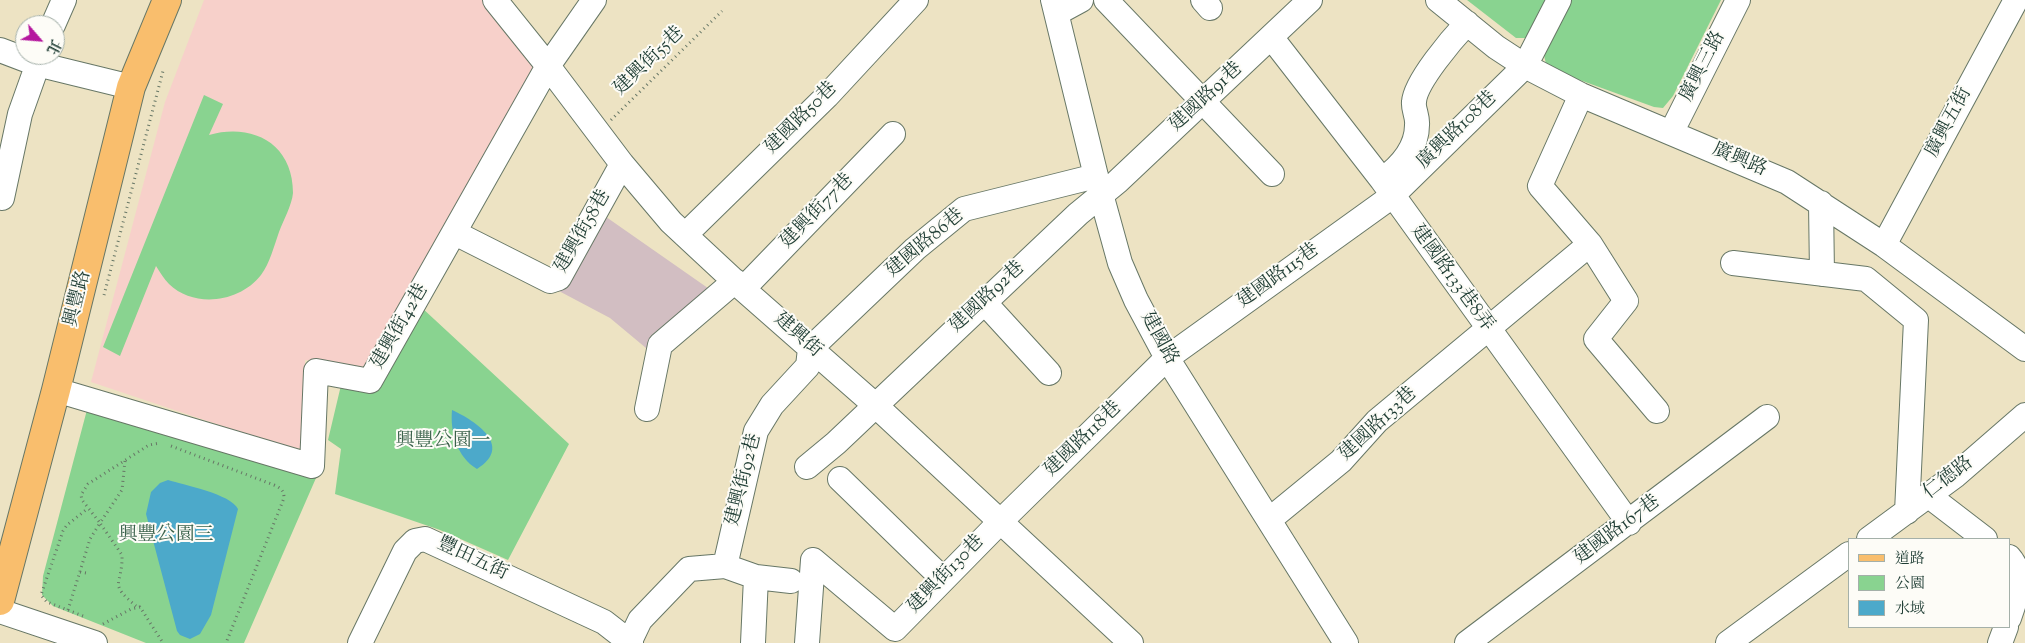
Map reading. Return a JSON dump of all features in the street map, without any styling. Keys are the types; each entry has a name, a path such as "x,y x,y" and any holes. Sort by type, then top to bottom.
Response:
{"main road":[{"name":"興豐路","path":"0,600 56,390 131,86 167,0"}],"street":[{"path":"58,15 64,0"},
{"name":"建興街","path":"495,0 622,164 671,222 810,349 875,405 1131,643"},
{"name":"建興街42巷","path":"56,390 312,466 316,370 370,381 455,234 548,66 594,0"},
{"name":"建國路50巷","path":"684,235 827,96 916,0"},
{"path":"1055,6 1081,0"},
{"path":"1106,0 1272,174"},
{"name":"建國路91巷","path":"1098,184 1117,182 1310,0"},
{"name":"廣興路","path":"1438,0 1525,66 1581,96 1787,182 1884,245 2025,350"},
{"name":"廣興路108巷","path":"1386,188 1525,66 1559,0"},
{"name":"廣興三路","path":"1671,134 1738,0"},
{"name":"廣興五街","path":"1884,245 2016,0"},
{"name":"建國路","path":"1055,6 1098,184 1120,264 1136,300 1168,358 1346,643"},
{"path":"1386,188 1415,143 1418,124 1414,101 1445,46 1467,23"},
{"name":"建國路133巷8弄","path":"1271,37 1386,188 1629,523"},
{"path":"0,50 15,53"},
{"path":"2,198 20,114 37,65"},
{"path":"59,65 131,86"},
{"path":"1581,96 1540,186 1590,244 1626,301 1596,339 1657,411"},
{"name":"建興街77巷","path":"647,409 660,345 739,285 893,134"},
{"name":"建興街58巷","path":"455,234 550,281 559,278 622,164"},
{"name":"建國路92巷","path":"807,467 984,302 1098,184"},
{"name":"建國路86巷","path":"810,349 915,249 964,209 1098,184"},
{"name":"建國路115巷","path":"1168,358 1386,188"},
{"path":"1821,203 1822,274"},
{"name":"建國路133巷","path":"1269,520 1341,461 1377,421 1590,244"},
{"path":"1733,263 1866,280 1916,320 1907,512"},
{"path":"984,302 1049,372"},
{"name":"建興街92巷","path":"725,566 756,431 772,405 808,366 810,349"},
{"name":"建國路118巷","path":"1000,522 1168,358"},
{"name":"仁德路","path":"1871,538 1929,496 2025,415"},
{"name":"建國路167巷","path":"1467,643 1629,523 1767,417"},
{"path":"840,478 943,579"},
{"path":"1929,496 1984,538"},
{"name":"建興街130巷","path":"807,643 813,560 895,630 1000,522"},
{"name":"豐田五街","path":"360,643 404,551 415,541 425,539 604,622 630,643"},
{"path":"1728,643 1848,555"},
{"path":"2010,558 2018,565 2023,579 2010,615"},
{"path":"630,643 640,620 689,568 725,566 756,577 791,581"},
{"path":"753,643 756,577"},
{"path":"0,611 98,633"},
{"path":"2000,643 2006,628"}],"path":[{"name":"建興街55巷","path":"598,132 722,12"},
{"path":"104,296 164,67"},
{"path":"163,643 143,610 119,592 122,555 100,523 87,509 82,495 88,484 148,445 160,442 274,485 284,493 284,498 226,643"},
{"path":"68,610 90,539 122,490 126,473 125,460"},
{"path":"84,616 47,602 41,595 63,531 67,525 87,509"},
{"path":"80,572 86,573"},
{"path":"98,633 107,623 137,607"}],"shaded area":[{"path":"204,0 487,0 540,66 366,370 305,360 305,449 288,448 91,382 165,102"},
{"path":"599,212 715,293 652,353 610,318 557,290"}],"green space":[{"path":"1467,0 1547,0 1526,38 1516,38"},
{"path":"1569,0 1721,0 1673,96 1663,108 1654,107 1555,71 1546,64 1543,51"},
{"path":"204,95 223,104 209,135 240,132 254,135 267,141 278,150 286,161 291,176 293,193 291,203 264,270 252,284 241,291 217,299 191,297 169,284 156,266 120,356 103,347"},
{"name":"興豐公園一","path":"421,307 569,444 508,560 440,530 335,494 341,449 328,440 342,381 381,386"},
{"name":"興豐公園三","path":"88,406 298,465 316,478 244,643 146,643 53,606 42,595 43,576"}],"water":[{"path":"452,410 480,427 492,443 492,452 488,460 477,469 464,458 456,443 452,427"},
{"path":"168,480 217,495 234,504 238,509 211,615 200,634 190,639 180,635 177,631 146,514 151,492 160,483"}]}
